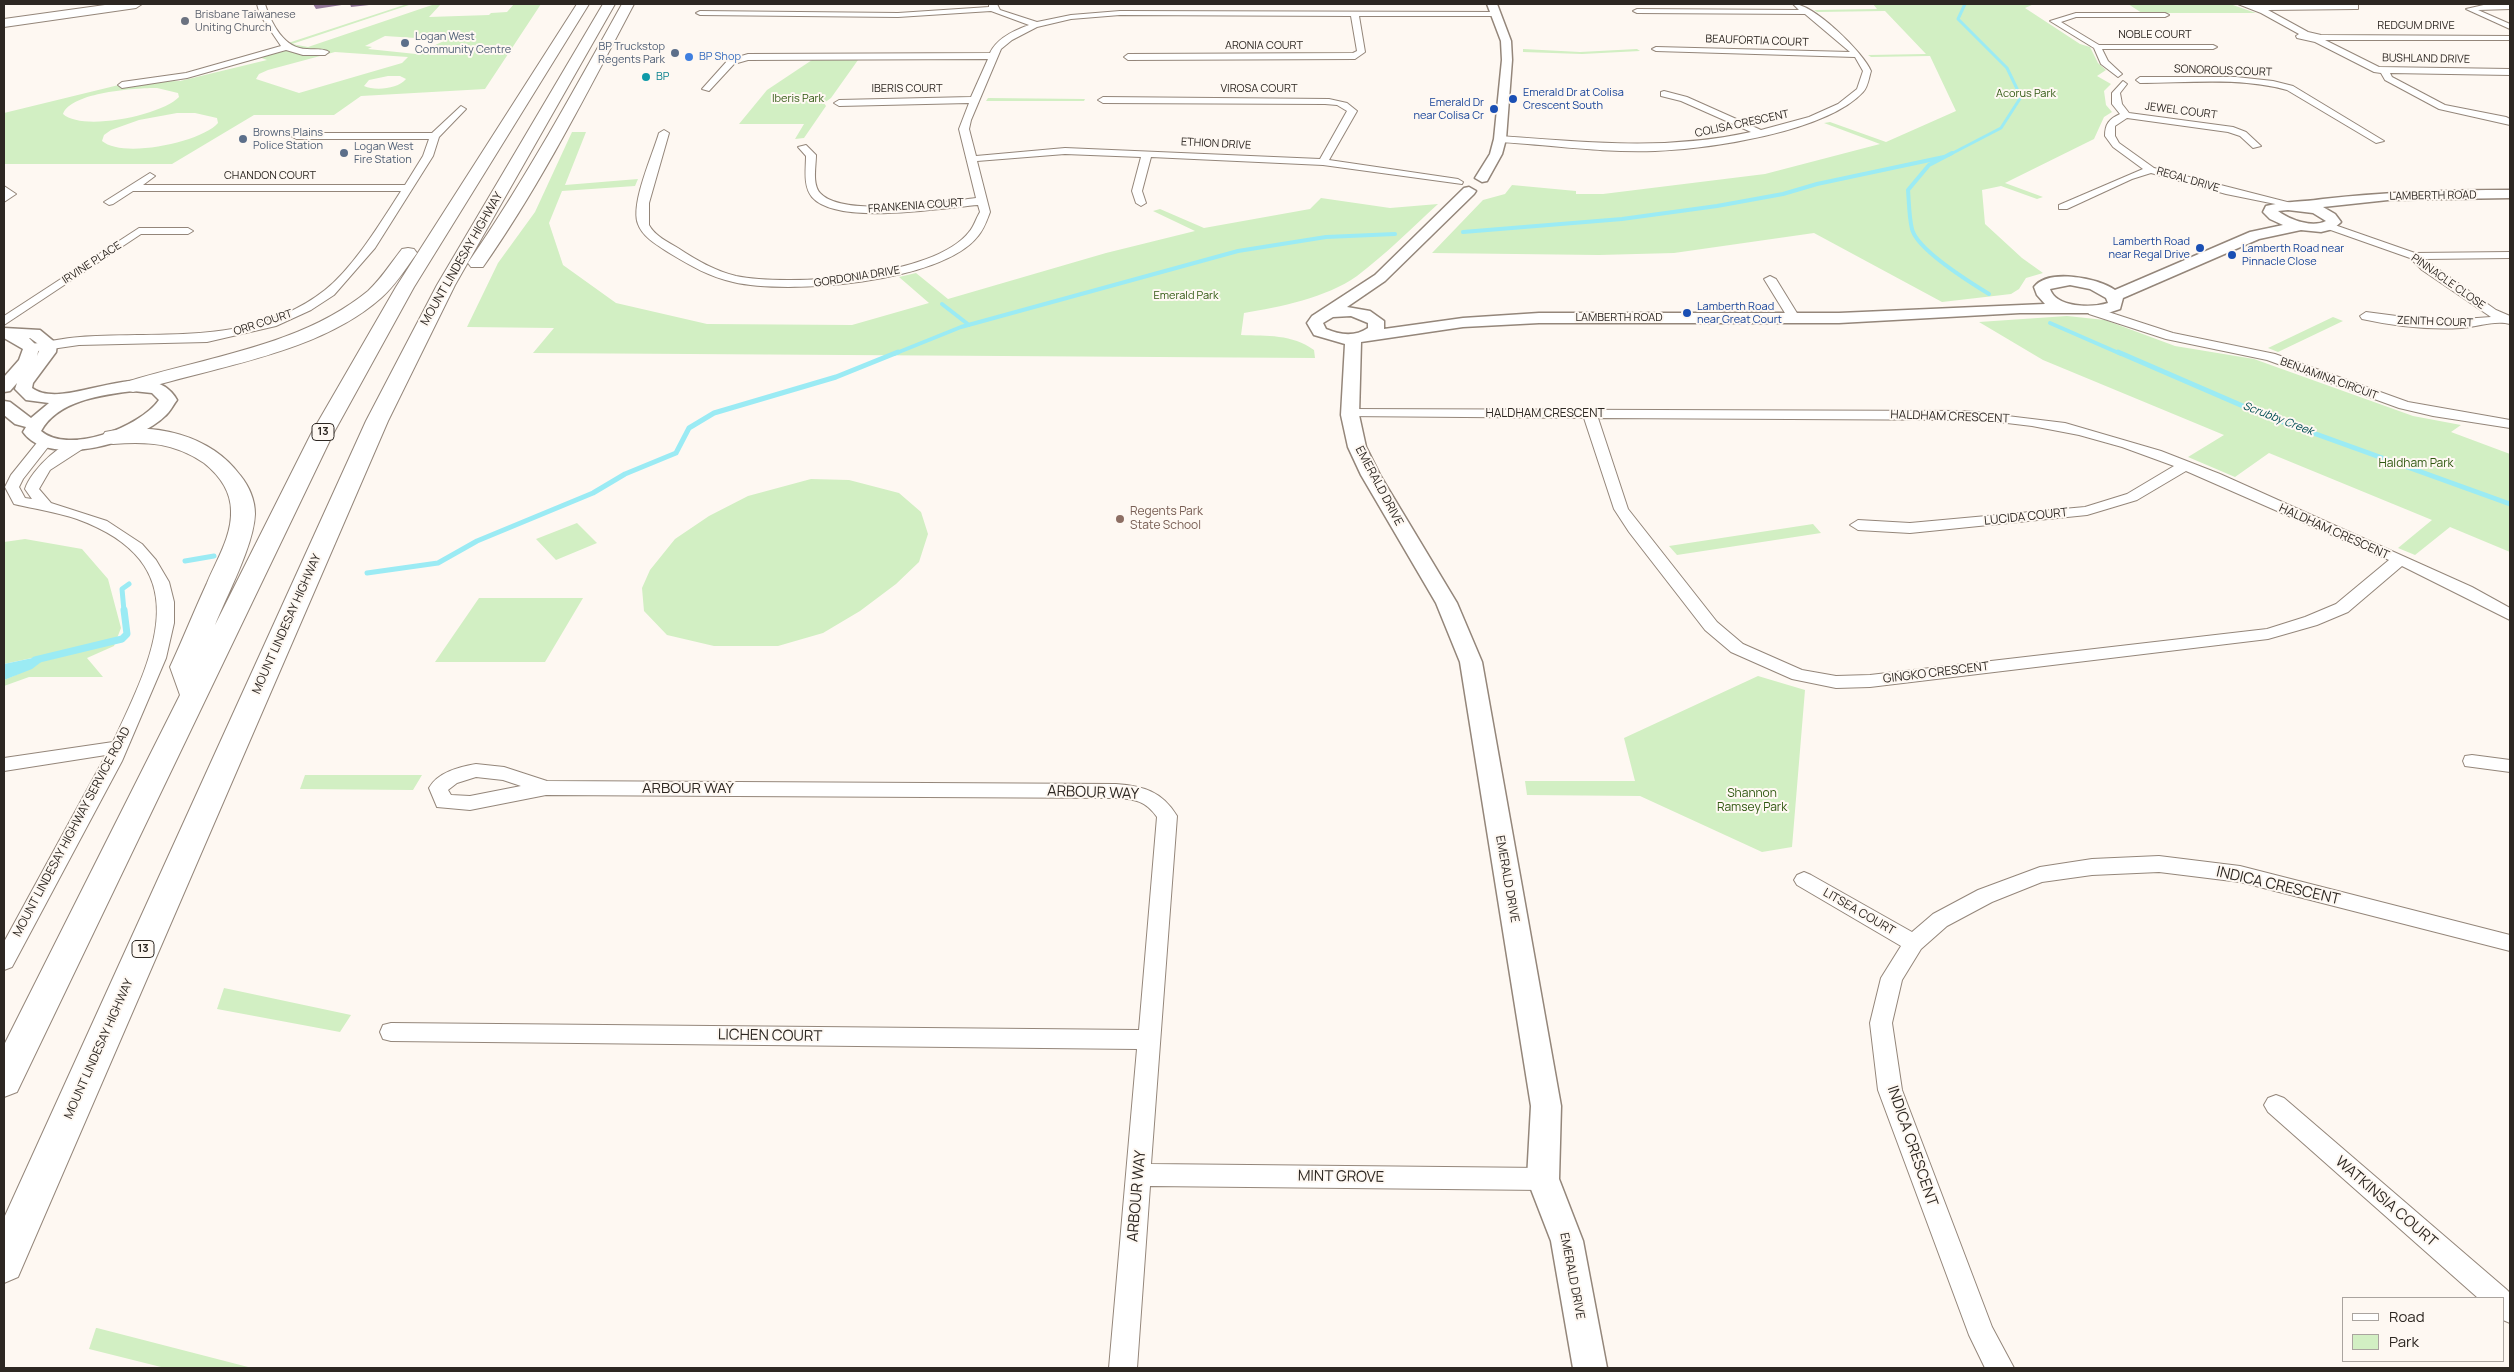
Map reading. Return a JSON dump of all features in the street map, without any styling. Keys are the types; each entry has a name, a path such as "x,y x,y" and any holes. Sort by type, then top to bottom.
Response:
{"main road":[{"path":"4,19 110,4"},
{"path":"4,23 136,4"},
{"name":"13","path":"4,1081 322,434 405,287 583,4"},
{"name":"MOUNT LINDESAY HIGHWAY","path":"4,1262 354,473 418,336 609,4"},
{"path":"418,336 440,317 501,229 587,81 628,4"},
{"path":"133,386 286,341 324,326 349,313 375,294 450,196 472,180"},
{"path":"113,437 164,437 196,449 227,472 235,484 240,499 243,511 234,548 184,667 194,695"}],"street":[{"path":"261,4 265,16 286,47"},
{"path":"1797,4 1858,55"},
{"name":"BUSHLAND DRIVE","path":"2242,4 2255,8 2306,34 2320,39 2368,67 2385,71 2510,72"},
{"path":"700,13 720,15 898,15 993,6 1006,16 1038,25"},
{"path":"2255,8 2355,7"},
{"path":"2510,7 2470,9 2510,27"},
{"path":"706,89 731,62 748,57 992,56 1004,41 1038,25 1077,17 1120,13 1355,14 1494,9 1507,50 1500,139 1496,154 1482,178"},
{"path":"1637,11 1806,12"},
{"name":"ARONIA COURT","path":"1128,57 1355,56 1361,52 1355,14"},
{"path":"2126,115 2117,104 2115,79 2096,47 2086,43 2054,21 2076,15 2165,16"},
{"name":"REDGUM DRIVE","path":"2320,39 2510,38"},
{"name":"NOBLE COURT","path":"2096,47 2213,46"},
{"path":"122,85 187,75 286,47 303,52 325,52"},
{"name":"BEAUFORTIA COURT","path":"1656,49 1858,55"},
{"name":"COLISA CRESCENT","path":"1500,139 1653,148 1709,144 1816,119 1846,105 1857,94 1866,78 1867,70 1858,55"},
{"name":"GORDONIA DRIVE","path":"664,133 641,208 642,222 649,234 698,267 718,275 746,281 806,285 837,282 898,271 926,263 965,244 978,232 983,222 985,212 964,129 992,56"},
{"path":"2385,71 2388,78 2438,106 2451,110 2497,116 2510,122"},
{"name":"SONOROUS COURT","path":"2115,79 2252,81 2278,84 2290,88 2379,142"},
{"path":"1664,94 1684,99 1758,132"},
{"name":"IBERIS COURT","path":"840,103 974,100"},
{"name":"VIROSA COURT","path":"1103,100 1325,101 1348,106 1352,111 1323,162"},
{"name":"ORR COURT","path":"31,348 88,340 207,338 250,329 293,314 320,300 340,282 371,246 428,156 435,136 461,109"},
{"name":"JEWEL COURT","path":"2126,115 2230,129 2243,134 2256,146"},
{"name":"REGAL DRIVE","path":"2126,115 2115,120 2110,126 2110,136 2116,145 2151,170 2178,176 2226,191 2296,206"},
{"path":"296,136 435,136"},
{"name":"FRANKENIA COURT","path":"803,148 811,155 812,187 815,195 823,202 838,207 879,210 982,201"},
{"name":"ETHION DRIVE","path":"972,159 1065,151 1323,162 1470,188"},
{"path":"1141,203 1137,191 1147,154"},
{"path":"2063,207 2088,198 2131,174 2151,170"},
{"path":"109,202 150,176"},
{"path":"1470,188 1465,178 1482,178 1495,183"},
{"name":"CHANDON COURT","path":"131,188 408,188"},
{"name":"EMERALD DRIVE","path":"1350,413 1340,387 1339,351 1327,336 1316,328 1318,318 1380,278 1470,188"},
{"path":"4,189 11,194 4,199"},
{"name":"REGAL DRIVE","path":"2226,191 2273,215"},
{"name":"LAMBERTH ROAD","path":"2255,235 2273,215 2275,207 2424,195 2510,194"},
{"name":"LAMBERTH ROAD","path":"1359,338 1454,324 1550,318 1893,317 1994,309 2110,309 2115,299 2152,277 2255,235 2329,221 2338,208 2355,200"},
{"path":"2296,206 2329,221"},
{"name":"LAMBERTH ROAD","path":"2273,215 2303,226"},
{"name":"PINNACLE CLOSE","path":"2329,221 2414,256 2426,268 2507,319"},
{"name":"IRVINE PLACE","path":"5,329 139,231 188,232"},
{"path":"2414,256 2510,255"},
{"name":"LAMBERTH ROAD","path":"1994,309 2029,300 2042,287 2052,282 2112,282 2152,277"},
{"name":"EMERALD DRIVE","path":"1380,278 1368,315 1376,321 1376,330 1359,338 1350,413 1352,435 1363,462 1450,608 1471,662 1546,1106 1543,1180 1567,1241 1590,1368"},
{"path":"1770,279 1794,318"},
{"name":"LAMBERTH ROAD","path":"2081,282 2101,288 2115,299"},
{"path":"2042,287 2044,296 2050,300 2086,310"},
{"name":"BENJAMINA CIRCUIT","path":"2115,299 2128,315 2149,329"},
{"name":"BENJAMINA CIRCUIT","path":"2086,310 2170,336 2270,357 2404,406 2510,424"},
{"path":"1324,315 1347,311 1368,315"},
{"name":"LAMBERTH ROAD","path":"1368,315 1406,322 1454,324"},
{"name":"ZENITH COURT","path":"2366,316 2402,323 2485,323 2507,319"},
{"path":"5,329 34,333 49,344 48,352 23,389 33,396 44,398 78,397"},
{"path":"4,387 27,361 31,348 26,342 5,329"},
{"path":"1327,336 1359,338"},
{"path":"133,386 159,389 166,394 168,400 166,407 146,423 113,437 82,443 45,442 35,438 32,432 34,424 50,410 78,397 96,391 133,386"},
{"path":"4,406 21,420 34,424"},
{"name":"HALDHAM CRESCENT","path":"1350,413 1966,415 2007,418 2097,435 2138,448 2184,466 2446,580 2510,615"},
{"name":"GINGKO CRESCENT","path":"1590,414 1621,509 1634,529 1711,626 1737,648 1771,665 1808,677 1836,682 1870,681 2268,634 2311,621 2342,608 2399,560"},
{"name":"MOUNT LINDESAY HIGHWAY SERVICE ROAD","path":"4,961 136,712 162,642 166,624 161,583 144,552 126,538 103,525 46,505 20,501 12,487 16,478 45,442"},
{"path":"46,505 32,489 34,480 49,462 82,443"},
{"name":"LUCIDA COURT","path":"1858,525 1910,528 2087,511 2132,497 2184,466"},
{"path":"4,764 119,747"},
{"path":"2472,761 2510,766"},
{"name":"ARBOUR WAY","path":"546,788 1144,793 1157,800 1167,816 1123,1368"},
{"name":"INDICA CRESCENT","path":"2000,1368 1982,1335 1890,1090 1881,1023 1892,978 1914,944 1940,920 1985,896 2040,875 2092,867 2159,864 2240,874 2510,943"},
{"name":"LITSEA COURT","path":"1804,880 1914,944"},
{"name":"LICHEN COURT","path":"391,1032 1149,1040"},
{"name":"WATKINSIA COURT","path":"2276,1105 2496,1297"},
{"name":"MINT GROVE","path":"1138,1175 1543,1180"}],"green space":[{"path":"407,4 412,4 292,44 308,47 435,4 441,4 429,17 489,15 491,13 507,12 514,4 541,4 485,89 361,96 334,115 254,115 172,164 4,164 4,113 131,82 180,81 267,60 259,57 278,52 279,46","holes":["385,36 446,40 416,54 368,49 372,47 365,46","335,52 408,57 402,63 299,93 256,79 259,74","388,76 400,76 406,79 398,85 380,89 364,86 369,80","157,88 178,93 179,97 157,110 122,119 87,121 73,119 63,114 68,107 91,96 135,89","177,113 195,113 217,118 218,123 209,130 180,142 144,148 112,146 102,141 104,135 111,130 139,120"]},
{"name":"Acorus Park","path":"1873,4 2034,4 2025,8 2080,44 2090,47 2098,63 2106,70 2097,76 2111,84 2104,91 2106,105 2112,112 2104,117 2094,139 2005,183 2043,197 2037,199 2001,186 1982,190 1985,224 2022,258 2043,273 2026,278 2019,289 2011,294 1942,302 1814,233 1674,253 1599,255 1432,253 1483,200 1505,194 1512,185 1576,191 1576,194 1603,194 1765,174 1880,144 1824,123 1830,122 1886,142 1956,111 1930,56 1871,57 1868,55 1926,54 1885,11 1817,12 1814,10 1877,9"},
{"path":"2128,4 2230,4 2256,13 2142,13"},
{"path":"1523,49 1580,52 1637,49 1640,51 1582,54 1523,52"},
{"name":"Iberis Park","path":"812,60 858,60 831,98 824,103 826,106 804,138 795,139 804,124 739,124 767,90"},
{"path":"988,98 1085,99 1084,101 986,101"},
{"name":"Emerald Park","path":"572,132 586,132 565,185 638,179 635,186 562,191 549,223 563,265 616,303 707,324 852,325 929,303 899,277 916,273 948,299 1106,253 1195,231 1153,211 1160,209 1204,228 1310,209 1321,198 1390,208 1438,204 1399,241 1345,284 1317,296 1244,313 1241,335 1288,338 1314,350 1315,358 533,353 554,328 467,327 498,263 535,212"},
{"name":"Haldham Park","path":"2067,316 2105,320 2175,346 2254,359 2413,416 2461,425 2451,432 2510,454 2510,552 2450,527 2415,555 2398,548 2432,520 2269,453 2235,477 2188,457 2224,435 2043,360 1979,322"},
{"path":"2333,317 2343,321 2278,352 2268,348"},
{"path":"811,479 849,480 899,493 921,512 928,534 919,562 896,584 860,611 823,633 778,646 714,646 667,635 644,611 642,588 650,570 675,539 709,516 748,496"},
{"path":"577,523 597,543 556,560 536,539"},
{"path":"1813,524 1821,533 1677,555 1669,546"},
{"path":"25,539 82,549 108,579 121,628 114,646 87,658 103,677 29,677 4,686 4,680 18,674 41,656 4,664 4,542"},
{"path":"479,598 583,598 545,662 435,662"},
{"name":"Shannon Ramsey Park","path":"1758,676 1805,690 1792,847 1762,852 1640,796 1527,795 1525,781 1635,781 1624,738"},
{"path":"305,775 422,775 413,790 300,789"},
{"path":"224,988 351,1015 340,1032 217,1009"},
{"path":"96,1328 252,1368 165,1368 89,1349"}],"water":[{"path":"42,656 45,659 32,669 4,680 4,664"}],"waterway":[{"name":"Scrubby Creek","path":"1949,155 2001,128 2021,97 2007,68 1958,19 1965,4"},
{"name":"Scrubby Creek","path":"1952,153 1929,165 1908,190 1912,229 1916,237 1934,256 1989,294"},
{"path":"1463,232 1622,219 1717,206 1783,194 1817,184 1944,157"},
{"path":"969,325 1238,251 1326,237 1395,234"},
{"path":"942,304 969,325"},
{"name":"Scrubby Creek","path":"2050,323 2121,354"},
{"path":"894,354 969,325"},
{"path":"367,573 438,563 477,541 593,493 625,474 676,453 689,428 714,413 836,377 898,352"},
{"name":"Scrubby Creek","path":"2118,352 2266,416 2510,504"},
{"path":"185,561 214,556"},
{"path":"124,611 122,589 129,584"},
{"path":"35,660 122,639 127,634 124,610"}],"place":[{"name":"Brisbane Taiwanese Uniting Church","path":"185,21"},
{"name":"Logan West Community Centre","path":"405,43"},
{"name":"BP Truckstop Regents Park","path":"675,53"},
{"name":"BP Shop","path":"689,57"},
{"name":"BP","path":"646,77"},
{"name":"Emerald Dr at Colisa Crescent South","path":"1513,99"},
{"name":"Emerald Dr near Colisa Cr","path":"1494,109"},
{"name":"Browns Plains Police Station","path":"243,139"},
{"name":"Logan West Fire Station","path":"344,153"},
{"name":"Lamberth Road near Regal Drive","path":"2200,248"},
{"name":"Lamberth Road near Pinnacle Close","path":"2232,255"},
{"name":"Lamberth Road near Great Court","path":"1687,313"},
{"name":"Regents Park State School","path":"1120,519"}]}
